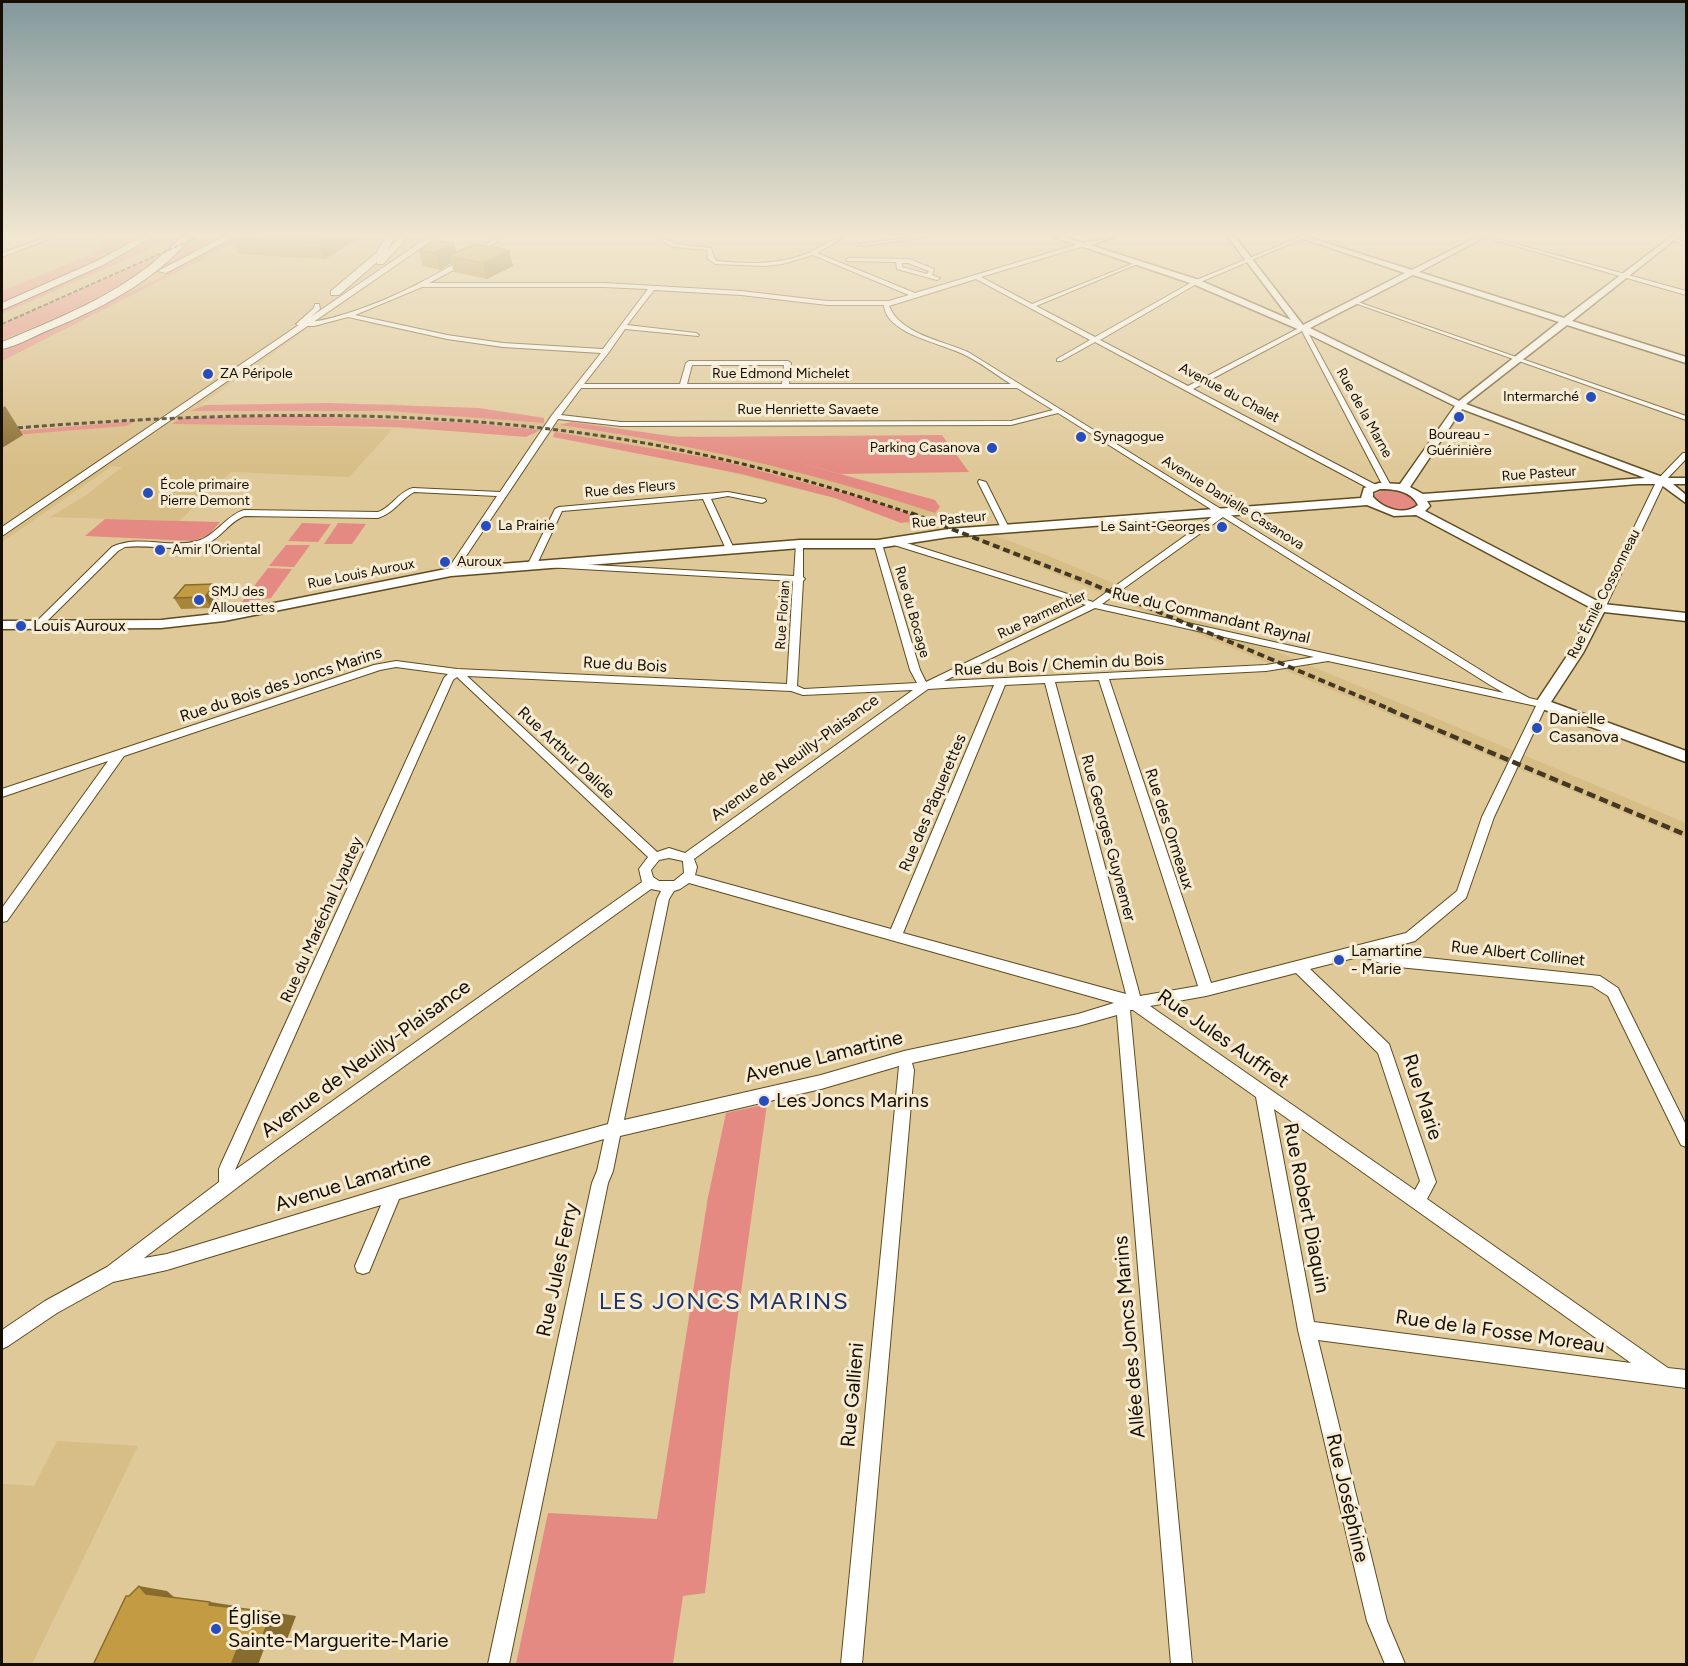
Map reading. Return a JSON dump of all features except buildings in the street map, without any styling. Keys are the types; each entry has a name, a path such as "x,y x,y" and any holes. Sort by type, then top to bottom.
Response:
{"highway":[{"path":"2,346 71,315"}],"main road":[{"path":"2,519 303,315"},
{"path":"2,532 316,315"}],"street":[{"path":"309,315 299,322 338,318"},
{"path":"307,321 330,322 347,315 447,337 503,345 607,351"},
{"path":"451,572 501,494 555,417 633,315"},
{"name":"Avenue Danielle Casanova","path":"889,315 903,327 960,350 1526,701 1542,704"},
{"name":"Avenue du Chalet","path":"1051,315 1373,487"},
{"path":"1059,360 1138,315"},
{"path":"1272,315 1460,405 1661,480 1686,481"},
{"name":"Rue de la Marne","path":"1292,315 1303,328 1387,486"},
{"path":"1187,388 1328,315"},
{"path":"1393,315 1686,418"},
{"path":"1545,315 1686,360"},
{"path":"1403,488 1460,405 1572,315"},
{"path":"625,327 696,335"},
{"path":"683,386 689,363 788,363 785,386"},
{"name":"Rue Edmond Michelet","path":"984,385 1009,380"},
{"name":"Rue Edmond Michelet","path":"579,386 1019,386"},
{"name":"Rue Henriette Savaete","path":"555,417 621,424 1011,423 1059,411"},
{"name":"Rue Émile Cossonneau","path":"1542,704 1576,653 1600,608 1661,480 1686,455"},
{"path":"1661,480 1686,500"},
{"name":"Rue Pasteur","path":"1421,498 1661,480"},
{"path":"982,482 1006,530"},
{"path":"1417,512 1424,506 1421,498 1403,488 1373,487 1366,493 1369,501 1392,512 1417,512 1600,608 1686,617"},
{"path":"39,624 116,549 123,545 194,545 212,538 231,518 244,513 378,515 390,510 403,494 413,490 501,494"},
{"path":"730,549 706,497 728,494 762,501"},
{"name":"Rue des Fleurs","path":"532,564 559,509 706,497"},
{"name":"Rue Pasteur","path":"532,564 800,544 850,542 878,544 914,537 1369,501"},
{"name":"Rue Parmentier","path":"924,687 1094,605 1223,513"},
{"name":"Rue du Commandant Raynal","path":"894,542 1094,605 1526,701"},
{"name":"Rue Florian","path":"792,688 800,579 800,544"},
{"name":"Rue du Bocage","path":"878,544 915,670 924,687"},
{"name":"Rue Louis Auroux","path":"2,625 161,624 224,617 451,572 532,564 800,579"},
{"name":"Rue du Bois / Chemin du Bois","path":"792,688 803,692 1103,678 1278,668 1328,658"},
{"name":"Rue du Bois des Joncs Marins","path":"2,794 378,666 396,664 457,672"},
{"name":"Rue du Bois","path":"457,672 792,688"},
{"name":"Rue Arthur Dalide","path":"457,672 654,857"},
{"name":"Rue du Maréchal Lyautey","path":"227,1185 227,1169 449,678 457,672"},
{"name":"Rue des Ormeaux","path":"1103,678 1206,990"},
{"name":"Rue Georges Guynemer","path":"1049,680 1129,1005"},
{"name":"Rue des Pâquerettes","path":"895,935 1001,682"},
{"name":"Avenue de Neuilly-Plaisance","path":"687,858 924,687"},
{"path":"1542,704 1686,757"},
{"name":"Avenue Lamartine","path":"2,1340 51,1307 111,1274 167,1262 394,1193 614,1130 821,1082 904,1058 1078,1020 1129,1005 1206,990 1410,937 1462,894 1488,817 1536,711 1542,704"},
{"path":"2,917 118,755"},
{"path":"669,853 687,858 691,868 688,878 669,888 650,883 645,869 654,857 669,853"},
{"name":"Rue Jules Auffret","path":"688,878 895,935 1129,1005 1263,1093 1666,1377"},
{"name":"Avenue de Neuilly-Plaisance","path":"111,1274 227,1185 650,883"},
{"name":"Rue Jules Ferry","path":"499,1665 597,1194 614,1130 663,899 669,888"},
{"name":"Rue Albert Collinet","path":"1361,950 1388,960 1595,980 1613,992 1686,1140"},
{"name":"Rue Marie","path":"1298,966 1384,1049 1428,1182 1417,1202"},
{"name":"Allée des Joncs Marins","path":"1129,1005 1182,1665"},
{"name":"Rue Gallieni","path":"852,1665 907,1070 904,1058"},
{"name":"Rue Robert Diaquin","path":"1263,1093 1307,1330"},
{"path":"363,1266 394,1193"},
{"name":"Rue de la Fosse Moreau","path":"1307,1330 1686,1379"},
{"name":"Rue Joséphine","path":"1307,1330 1377,1621 1395,1665"}],"shaded area":[{"path":"2,315 328,315 201,405 393,404 520,414 544,418 545,423 589,423 663,436 691,436 935,500 940,507 936,513 1046,555 1686,823 1686,839 949,529 928,531 835,498 671,458 553,437 554,432 540,430 533,435 310,424 205,424 393,429 349,477 231,472 179,521 50,517 85,496 122,467 112,466 2,542"},
{"path":"25,315 62,315 2,340 2,325"},
{"path":"81,315 93,315 2,361 2,351"},
{"path":"329,403 479,408 544,418 544,423 389,411 190,411 206,405"},
{"path":"307,416 473,423 540,430 526,437 400,427 172,424 181,418"},
{"path":"136,421 126,426 2,436 2,432"},
{"path":"571,422 678,437 942,435 969,472 841,474 778,457 935,500 940,507 935,513 843,484 749,460 608,432 560,425"},
{"path":"555,432 715,459 866,499 924,519 901,523 835,498 742,474 553,437"},
{"path":"1382,490 1405,493 1417,502 1416,506 1405,510 1386,507 1374,495"},
{"path":"105,519 220,522 209,535 193,541 85,536"},
{"path":"302,523 331,524 318,542 288,541"},
{"path":"338,523 366,524 352,544 324,544"},
{"path":"286,545 310,545 294,567 269,566"},
{"path":"268,568 292,569 271,598 241,603"},
{"path":"767,1104 731,1365 705,1593 683,1596 673,1664 516,1664 548,1513 657,1519 708,1197 726,1113"},
{"path":"57,1441 138,1446 32,1664 2,1664 2,1484 34,1486"}],"railway":[{"path":"2,324 23,315"},
{"path":"2,429 246,416 408,418 489,423 570,431 718,458 850,494 915,515"},
{"path":"911,513 1085,581 1392,710"},
{"path":"1388,709 1686,835"}],"place":[{"name":"ZA Péripole","path":"208,374"},
{"name":"Intermarché","path":"1591,397"},
{"name":"Boureau - Guérinière","path":"1459,417"},
{"name":"Synagogue","path":"1081,437"},
{"name":"Parking Casanova","path":"992,448"},
{"name":"École primaire Pierre Demont","path":"148,493"},
{"name":"La Prairie","path":"486,526"},
{"name":"Le Saint-Georges","path":"1222,527"},
{"name":"Amir l'Oriental","path":"160,550"},
{"name":"Auroux","path":"445,562"},
{"name":"SMJ des Allouettes","path":"199,600"},
{"name":"Louis Auroux","path":"21,626"},
{"name":"Danielle Casanova","path":"1537,728"},
{"name":"Lamartine - Marie","path":"1339,960"},
{"name":"Les Joncs Marins","path":"764,1101"},
{"name":"Église Sainte-Marguerite-Marie","path":"216,1629"}],"district":[{"name":"LES JONCS MARINS","path":"724,1302"}]}
